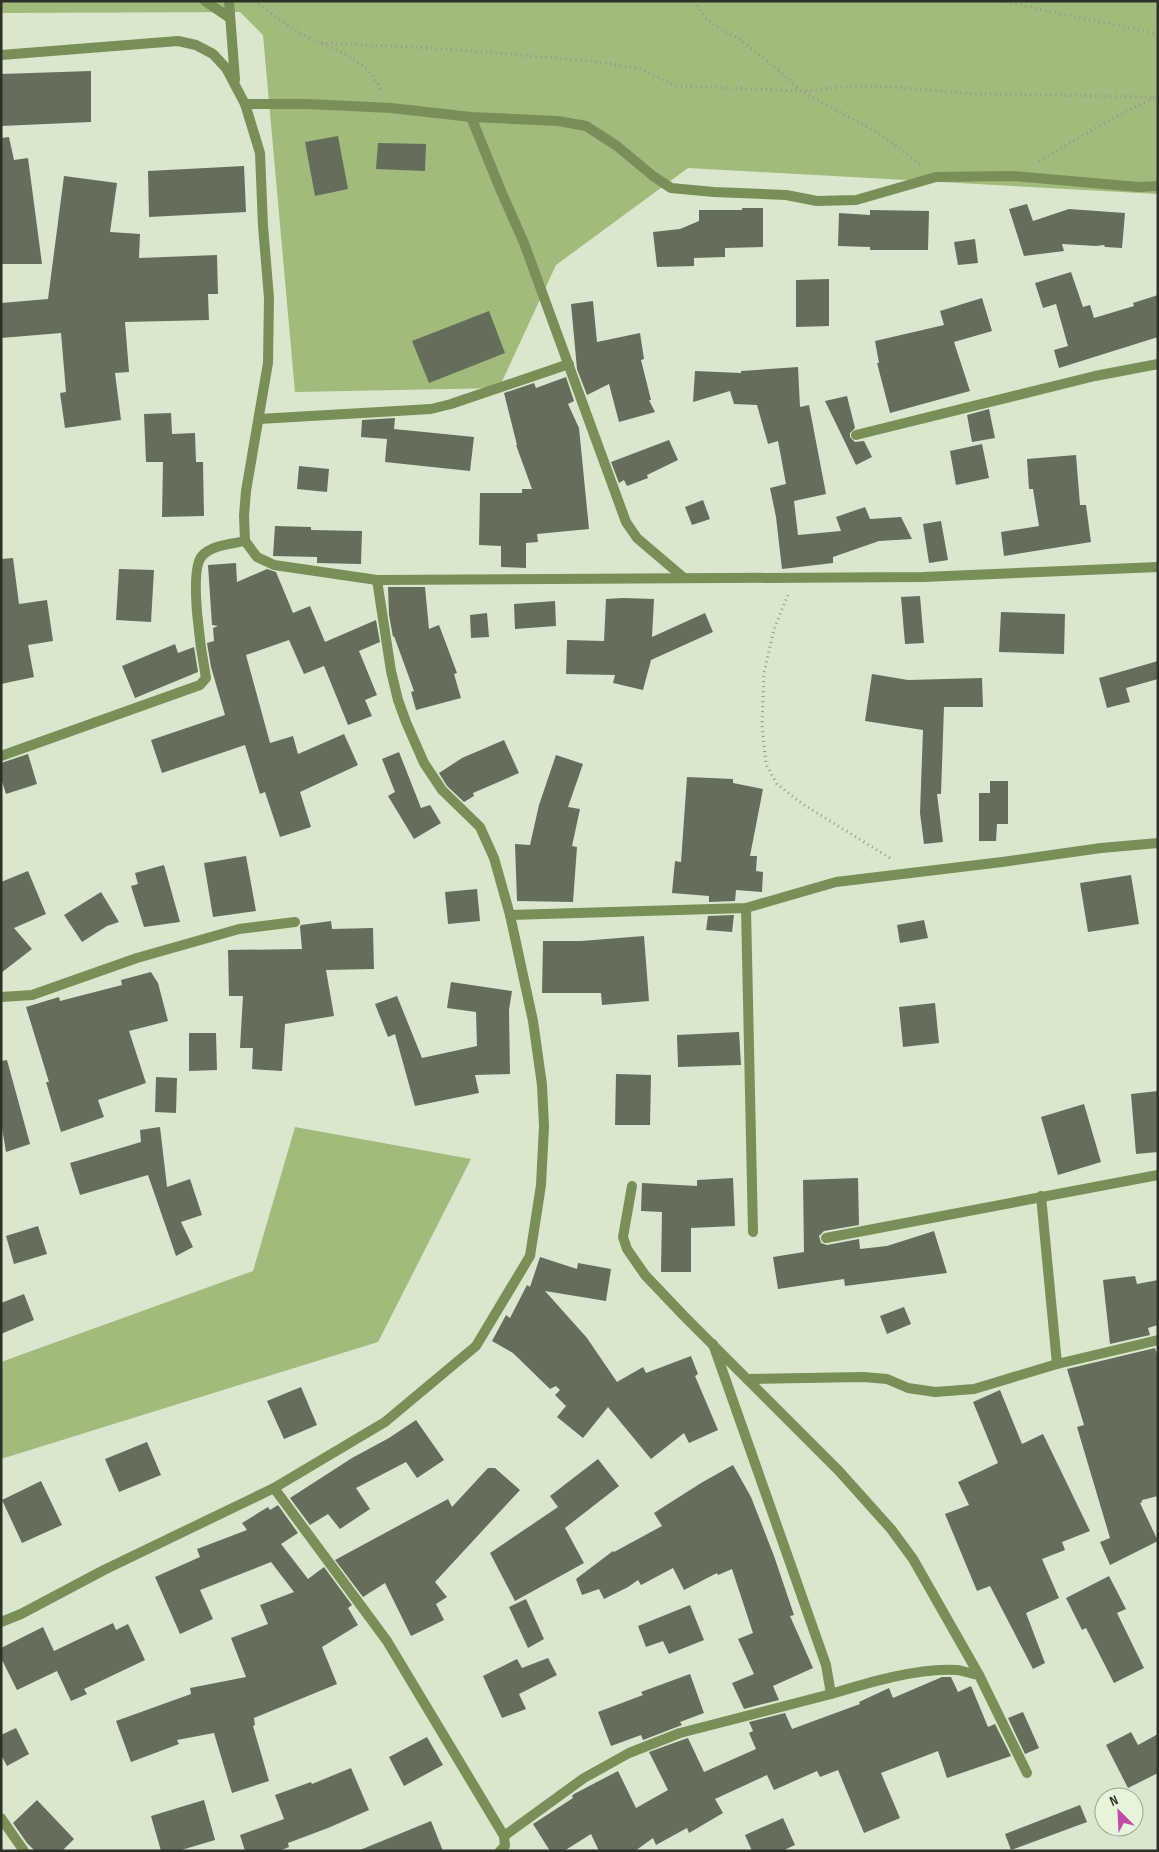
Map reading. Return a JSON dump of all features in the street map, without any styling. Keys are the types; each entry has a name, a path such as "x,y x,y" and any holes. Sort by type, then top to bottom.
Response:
{"street":[{"path":"205,1 230,18"},
{"path":"228,1 235,84"},
{"path":"1,55 178,41 196,45 213,54 226,68 235,84 245,104 260,153 263,226 269,298 268,363 246,490 245,541 257,557 274,566 377,580 923,576 1158,567"},
{"path":"245,104 307,104 391,108 471,117 558,121 586,126 617,146 653,176 671,188 714,192 786,195 817,201 856,200 936,177 1012,176 1139,187 1158,186"},
{"path":"471,117 524,243 626,522 637,538 684,578"},
{"path":"1139,187 1158,193"},
{"path":"259,419 430,409 460,401 569,364"},
{"path":"856,435 1086,378 1158,364"},
{"path":"1,756 200,686 206,678 200,646 196,578 198,562 202,555 216,548 245,541"},
{"path":"1,1622 21,1614 104,1570 274,1488 385,1422 476,1346 530,1256 541,1185 544,1126 542,1084 533,1021 510,915 494,858 480,827 442,790 424,763 406,722 398,700 392,671 377,580"},
{"path":"510,915 746,908 836,882 1101,848 1158,843"},
{"path":"746,908 753,1232"},
{"path":"1,997 32,995 137,958 239,930 295,922"},
{"path":"826,1238 1158,1175"},
{"path":"632,1186 623,1237 627,1249 646,1275 684,1316 839,1471 890,1529 913,1559 980,1675 1027,1773"},
{"path":"1041,1196 1057,1364"},
{"path":"747,1379 863,1377 887,1379 908,1388 934,1392 974,1389 1057,1364 1158,1340"},
{"path":"713,1344 826,1665 831,1694"},
{"path":"274,1488 387,1641 504,1836 505,1846 500,1851"},
{"path":"504,1836 584,1778 629,1753 680,1733 912,1674 957,1670 980,1675"},
{"path":"1,1818 24,1851"}],"path":[{"path":"256,1 294,29 351,56 370,72 391,108"},
{"path":"695,1 704,17 721,30 737,37 782,72 801,91 878,133 936,177"},
{"path":"1001,1 1158,34"},
{"path":"321,43 434,48 592,61 641,69 671,84 801,91 865,86 979,94 1158,97"},
{"path":"1037,162 1113,118 1158,97"},
{"path":"794,578 774,630 764,673 762,725 766,764 777,784 801,803 913,872"}],"green space":[{"path":"1,1 1158,1 1158,194 688,168 556,265 499,388 295,392 263,35 240,12 1,13"},
{"path":"295,1127 471,1159 378,1342 1,1459 1,1362 253,1271"}],"building":[{"path":"91,71 91,122 1,126 1,74"},
{"path":"338,136 348,189 315,196 305,142"},
{"path":"9,137 14,160 28,158 42,264 1,264 1,138"},
{"path":"378,143 426,144 425,171 376,169"},
{"path":"244,166 246,212 149,217 148,171"},
{"path":"64,176 117,183 110,232 140,234 139,258 217,255 218,294 208,294 209,320 125,322 129,372 115,373 121,420 65,428 60,393 66,392 61,333 1,338 1,303 48,299"},
{"path":"1027,204 1033,221 1069,209 1125,213 1122,248 1105,247 1104,245 1062,244 1064,251 1024,256 1009,209"},
{"path":"742,208 763,208 763,247 725,248 725,257 694,258 694,266 657,267 653,232 680,229 699,221 699,210 742,210"},
{"path":"870,210 929,211 928,250 870,250 870,247 838,246 839,213 870,215"},
{"path":"975,239 978,263 958,265 954,242"},
{"path":"1071,272 1083,307 1090,305 1094,318 1134,306 1133,303 1158,295 1158,337 1059,368 1054,350 1068,346 1056,304 1043,308 1035,283"},
{"path":"829,279 829,326 796,327 796,280"},
{"path":"982,298 992,331 954,342 970,391 890,413 877,363 879,363 875,341 944,325 940,311"},
{"path":"593,301 597,342 640,333 644,359 641,360 651,400 649,400 655,412 619,422 609,384 587,395 577,369 571,304"},
{"path":"489,311 505,353 429,383 412,341"},
{"path":"798,367 800,407 809,405 826,494 794,501 798,535 841,531 836,517 865,507 870,519 901,517 912,539 879,541 833,557 833,563 782,569 776,517 770,488 786,484 778,441 768,444 757,405 734,404 730,391 693,402 695,371 741,373 741,371"},
{"path":"566,377 574,401 568,404 579,428 589,529 537,534 538,542 526,543 526,568 501,567 501,546 479,545 480,493 522,493 522,489 532,489 516,445 504,393 534,383 536,388"},
{"path":"847,396 855,428 850,433 850,437 855,442 864,441 872,457 856,465 825,401"},
{"path":"989,409 995,438 972,442 967,415"},
{"path":"171,413 172,434 195,433 196,462 203,462 204,516 162,517 163,462 146,462 144,414"},
{"path":"395,418 394,429 474,437 470,471 385,462 387,439 361,437 362,420"},
{"path":"669,440 678,460 647,475 648,478 627,486 624,480 619,483 611,462"},
{"path":"982,444 989,478 956,485 950,451"},
{"path":"1076,455 1080,505 1086,505 1091,542 1004,556 1001,532 1039,526 1033,489 1029,489 1027,459"},
{"path":"299,466 329,469 327,492 297,489"},
{"path":"703,500 710,519 692,525 685,507"},
{"path":"941,521 948,560 929,563 923,524"},
{"path":"275,526 311,527 311,530 362,531 361,564 317,563 317,557 273,556"},
{"path":"13,558 19,604 47,600 53,641 28,645 34,677 1,684 1,559"},
{"path":"236,563 237,582 267,569 276,572 293,613 310,606 325,642 376,620 380,642 359,651 377,695 365,700 372,716 348,725 324,666 304,674 289,640 246,655 270,743 293,736 298,754 344,734 358,765 300,792 311,827 280,837 265,792 260,794 245,745 162,773 151,740 225,715 211,667 207,643 214,641 213,628 218,626 212,625 208,565"},
{"path":"119,569 154,570 151,622 116,620"},
{"path":"388,587 425,587 429,629 439,625 457,673 454,674 461,698 416,710 411,692 414,691 393,637 389,615"},
{"path":"920,596 924,643 905,644 901,597"},
{"path":"606,599 654,599 652,637 705,613 713,632 651,660 643,690 613,683 615,675 566,674 567,640 604,641"},
{"path":"555,601 556,626 515,629 514,604"},
{"path":"1001,612 1065,614 1064,654 999,652"},
{"path":"487,613 489,637 471,638 470,615"},
{"path":"175,644 178,653 194,647 198,672 135,698 122,666"},
{"path":"1158,661 1158,679 1126,688 1130,702 1107,708 1099,678"},
{"path":"872,674 908,680 982,678 983,707 944,707 941,794 937,794 943,842 924,844 920,813 923,730 865,721"},
{"path":"504,740 519,773 473,793 474,796 464,802 447,786 439,773 462,758"},
{"path":"399,752 421,808 430,805 441,823 414,839 388,796 395,792 382,759"},
{"path":"28,754 37,784 6,794 1,778 1,763"},
{"path":"556,755 583,764 568,807 580,809 572,846 577,847 573,902 517,901 515,844 530,845 539,805"},
{"path":"687,777 733,779 733,783 763,789 750,856 757,856 756,871 763,872 762,892 736,890 735,901 709,902 709,896 672,893 675,861 681,862"},
{"path":"990,781 1008,781 1008,824 997,824 996,841 979,841 979,793 990,793"},
{"path":"246,856 256,911 213,917 204,863"},
{"path":"164,865 180,922 144,927 131,886 138,884 135,873"},
{"path":"28,871 46,914 14,928 32,949 1,973 1,882"},
{"path":"1131,875 1139,924 1088,932 1080,883"},
{"path":"477,889 480,921 448,924 445,892"},
{"path":"101,892 119,922 107,926 82,942 64,915"},
{"path":"734,915 732,932 706,930 708,916"},
{"path":"924,920 928,938 900,943 897,925"},
{"path":"331,921 332,929 373,928 374,969 326,970 334,1016 285,1024 282,1071 252,1069 253,1048 240,1048 243,996 229,996 228,950 302,949 301,925"},
{"path":"644,936 649,1001 602,1005 601,993 542,993 543,941 581,941"},
{"path":"151,972 158,983 168,1021 129,1031 146,1083 98,1100 104,1117 61,1132 46,1082 49,1082 26,1007 59,997 60,1001 122,985 121,980"},
{"path":"451,982 512,991 509,1010 510,1074 475,1075 479,1093 415,1106 395,1034 388,1037 375,1004 397,996 422,1058 477,1046 476,1012 447,1008"},
{"path":"935,1003 939,1043 903,1047 899,1007"},
{"path":"739,1032 741,1065 678,1067 677,1035"},
{"path":"189,1033 216,1033 217,1070 189,1071"},
{"path":"7,1060 30,1144 6,1152 1,1122 1,1061"},
{"path":"616,1074 651,1075 650,1125 615,1125"},
{"path":"156,1077 177,1078 176,1113 155,1112"},
{"path":"1158,1091 1158,1152 1136,1154 1131,1094"},
{"path":"1084,1104 1101,1162 1058,1175 1041,1117"},
{"path":"160,1127 167,1187 190,1179 202,1215 181,1222 193,1247 176,1256 148,1175 80,1195 70,1163 141,1142 140,1130"},
{"path":"733,1178 735,1226 691,1228 691,1272 661,1272 662,1212 641,1211 642,1183 697,1186 697,1180"},
{"path":"858,1178 859,1225 824,1231 819,1236 821,1243 827,1245 859,1239 860,1249 887,1246 934,1231 947,1273 845,1286 844,1279 778,1289 773,1257 804,1252 803,1180"},
{"path":"38,1226 47,1254 14,1264 6,1236"},
{"path":"540,1257 577,1269 578,1263 611,1269 606,1301 545,1291 587,1338 617,1382 643,1367 646,1373 691,1356 698,1374 695,1376 718,1430 689,1443 684,1433 651,1459 608,1407 583,1438 557,1417 566,1406 555,1395 560,1390 556,1386 550,1389 513,1353 492,1341 506,1315 510,1318 527,1285 530,1287"},
{"path":"1135,1276 1137,1284 1158,1280 1158,1325 1148,1328 1150,1335 1110,1344 1103,1280"},
{"path":"24,1294 34,1320 1,1334 1,1303"},
{"path":"904,1307 911,1324 887,1334 880,1316"},
{"path":"1155,1348 1158,1357 1158,1496 1142,1500 1140,1503 1158,1541 1110,1565 1100,1542 1110,1538 1077,1427 1084,1425 1067,1369"},
{"path":"301,1387 317,1425 284,1439 267,1401"},
{"path":"1000,1390 1022,1444 1043,1434 1090,1531 1062,1542 1065,1550 1042,1559 1059,1598 1026,1613 1045,1663 1033,1669 990,1586 977,1591 945,1514 969,1505 958,1482 998,1463 973,1402"},
{"path":"416,1420 444,1460 417,1478 406,1462 356,1488 370,1509 340,1529 328,1514 310,1525 290,1498"},
{"path":"147,1442 161,1475 119,1492 105,1459"},
{"path":"598,1459 619,1486 565,1528 584,1563 515,1601 490,1553 558,1507 550,1496"},
{"path":"733,1465 751,1497 794,1615 790,1616 813,1668 773,1686 779,1700 744,1709 732,1683 754,1674 738,1639 753,1633 732,1569 718,1575 717,1573 684,1590 673,1568 641,1585 638,1580 604,1599 599,1589 582,1595 576,1579 613,1551 662,1526 654,1513"},
{"path":"488,1468 495,1468 520,1490 435,1582 447,1597 436,1604 444,1620 411,1636 385,1583 363,1597 335,1560 448,1499 452,1507"},
{"path":"41,1481 62,1525 22,1543 2,1500"},
{"path":"278,1505 298,1533 281,1544 308,1579 324,1567 352,1605 348,1608 358,1625 322,1647 337,1684 254,1718 255,1725 253,1726 269,1781 232,1793 214,1733 177,1740 179,1744 131,1762 116,1721 191,1694 190,1688 246,1677 231,1638 268,1624 260,1605 294,1592 271,1562 200,1590 213,1619 180,1634 155,1577 200,1557 197,1549 247,1530 242,1523 268,1507 270,1510"},
{"path":"1109,1576 1126,1609 1117,1613 1144,1668 1114,1683 1086,1628 1082,1630 1066,1598"},
{"path":"526,1599 544,1639 528,1648 509,1607"},
{"path":"690,1605 704,1640 669,1654 663,1641 646,1647 638,1626"},
{"path":"113,1623 116,1630 128,1624 145,1660 84,1689 87,1694 71,1701 57,1671 17,1690 1,1658 1,1648 43,1627 54,1651"},
{"path":"548,1658 557,1675 519,1694 526,1709 502,1718 483,1676 517,1659 522,1668"},
{"path":"690,1674 704,1713 680,1722 682,1725 643,1740 641,1735 611,1746 598,1712 643,1695 641,1692"},
{"path":"942,1677 951,1677 958,1692 971,1686 988,1727 995,1724 1011,1756 947,1778 938,1751 881,1773 900,1818 864,1833 838,1770 820,1777 817,1771 774,1790 767,1775 715,1799 723,1813 689,1833 687,1828 656,1845 653,1838 635,1851 599,1851 591,1834 564,1851 550,1851 533,1824 573,1798 574,1794 618,1771 636,1808 668,1790 649,1752 682,1740 688,1738 704,1772 756,1749 749,1733 753,1731 749,1722 785,1713 792,1729 860,1704 859,1702 889,1688 893,1698"},
{"path":"1023,1712 1039,1748 1025,1754 1008,1718"},
{"path":"16,1728 29,1754 7,1766 1,1755 1,1735"},
{"path":"1131,1732 1138,1745 1158,1734 1158,1773 1127,1787 1106,1745"},
{"path":"427,1737 443,1765 404,1786 389,1757"},
{"path":"351,1768 369,1810 288,1843 289,1847 279,1851 245,1851 240,1835 284,1819 275,1795 311,1782 312,1784"},
{"path":"37,1800 74,1839 62,1851 35,1851 13,1823"},
{"path":"204,1800 215,1840 178,1851 161,1851 151,1816"},
{"path":"1080,1805 1087,1822 1011,1850 1005,1834"},
{"path":"783,1818 795,1845 782,1851 752,1851 745,1835"},
{"path":"431,1821 443,1851 360,1850"}]}
